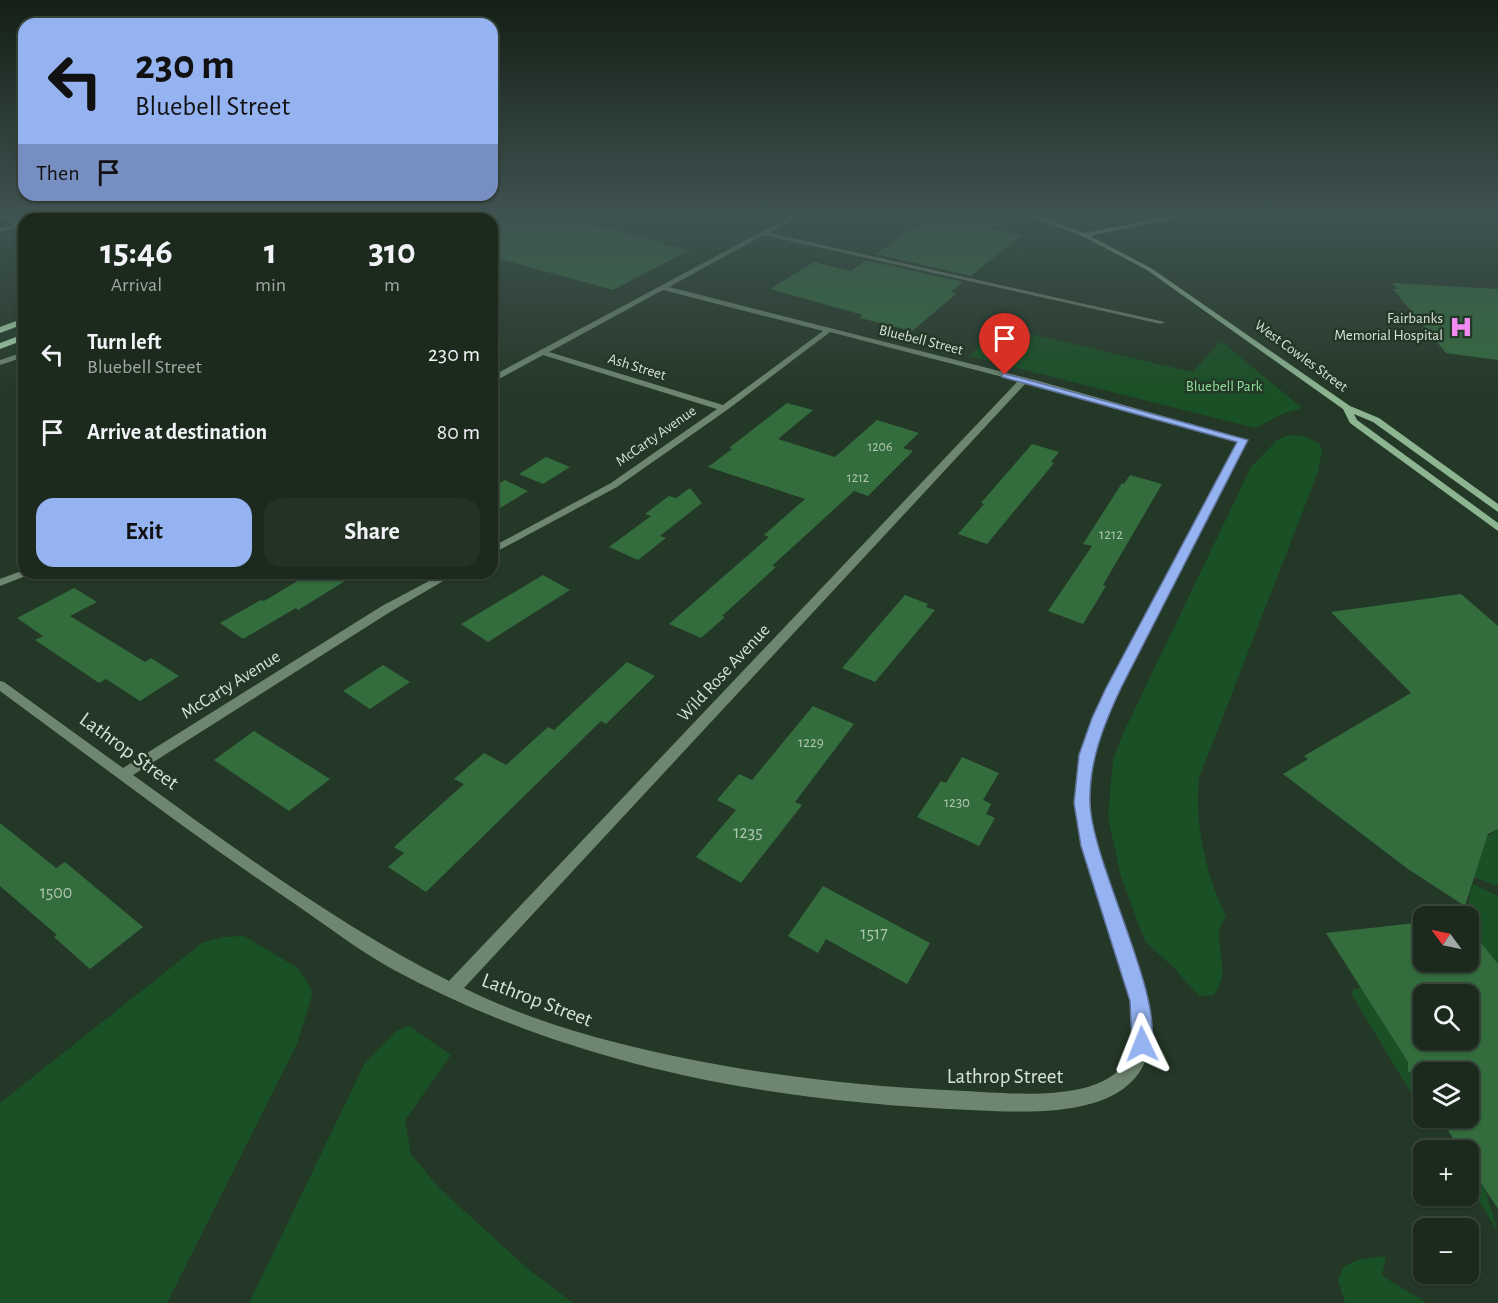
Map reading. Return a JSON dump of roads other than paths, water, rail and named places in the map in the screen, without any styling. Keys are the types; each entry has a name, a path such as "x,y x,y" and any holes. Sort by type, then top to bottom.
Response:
{"main road":[{"name":"West Cowles Street","path":"1157,275 1347,408 1376,420 1498,508"},
{"path":"0,330 18,323"},
{"path":"0,346 18,339"},
{"name":"West Cowles Street","path":"1347,408 1353,421 1498,528"}],"street":[{"path":"498,376 684,275"},
{"path":"950,275 1161,322"},
{"name":"Bluebell Street","path":"661,287 1024,380 1243,440 1114,688 1086,755 1082,803 1089,846 1139,1001 1142,1044 1135,1062"},
{"name":"McCarty Avenue","path":"498,548 614,485 724,408 827,331"},
{"name":"Ash Street","path":"542,352 724,408"},
{"path":"0,363 18,356"},
{"name":"Wild Rose Avenue","path":"451,990 1024,380"},
{"path":"0,583 18,576"},
{"name":"McCarty Avenue","path":"124,774 386,609 441,579"},
{"name":"Lathrop Street","path":"0,685 255,870 396,962 451,990 529,1024 629,1057 714,1076 807,1089 977,1101 1031,1103 1071,1100 1098,1092 1122,1080 1135,1062"}],"place":[{"name":"Fairbanks Memorial Hospital","path":"1461,327"}],"park label":[{"name":"Bluebell Park","path":"1224,386"}]}
